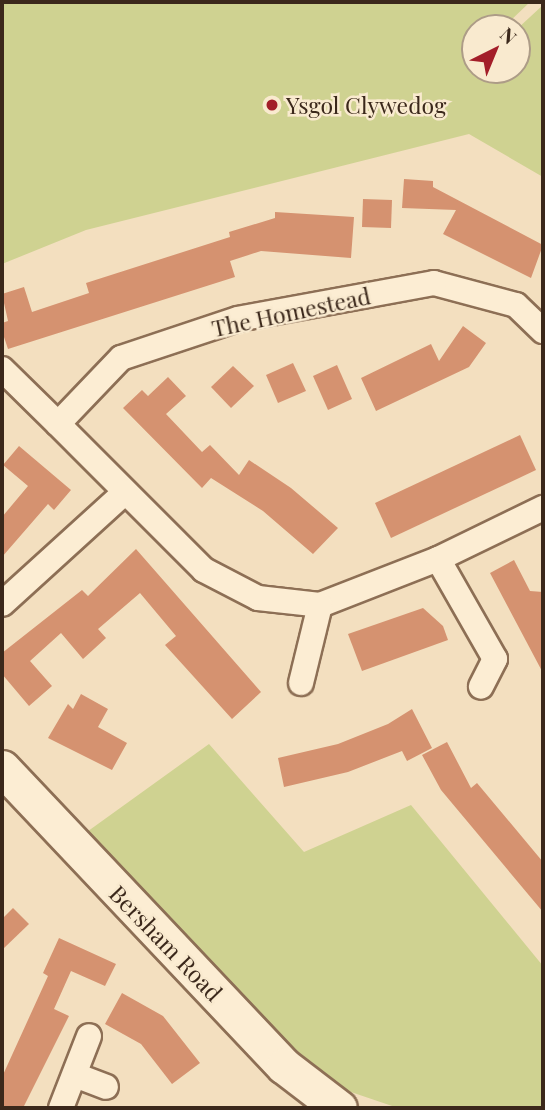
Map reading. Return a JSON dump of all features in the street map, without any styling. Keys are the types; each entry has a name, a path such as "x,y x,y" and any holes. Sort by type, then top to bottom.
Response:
{"main road":[{"name":"Bersham Road","path":"2,768 321,1103"}],"street":[{"name":"The Homestead","path":"58,425 121,358 238,318 434,283 516,305 543,331"},
{"path":"2,369 204,570 258,598 320,606 438,559 543,508"},
{"path":"2,604 125,492"},
{"path":"438,559 495,659 481,687"},
{"path":"301,683 320,606"},
{"path":"61,1108 89,1036"},
{"path":"75,1074 106,1087"}],"green space":[{"name":"Ysgol Clywedog","path":"2,2 530,2 517,14 461,14 461,84 531,84 531,16 543,5 543,177 469,134 86,230 2,264"},
{"path":"209,744 304,852 411,805 543,966 543,1108 398,1108 345,1090 304,1063 84,834"}],"building":[{"path":"404,179 433,181 433,187 543,245 531,278 443,234 456,210 402,208"},
{"path":"363,199 392,200 391,228 362,227"},
{"path":"275,212 354,217 351,258 261,251 230,261 235,277 8,349 2,331 2,323 8,321 2,294 24,287 32,312 89,293 86,283 230,237 229,232 275,218"},
{"path":"463,326 486,343 469,367 376,411 361,378 431,344 439,361"},
{"path":"293,363 306,391 278,403 266,375"},
{"path":"337,365 352,399 328,410 313,376"},
{"path":"233,366 254,386 231,408 211,387"},
{"path":"168,377 186,396 166,414 202,452 210,445 239,475 249,460 291,488 338,528 313,554 263,511 211,478 202,488 123,408 142,390 148,396"},
{"path":"520,435 536,470 391,538 375,503"},
{"path":"19,446 71,490 54,510 48,504 2,557 2,517 28,486 3,465"},
{"path":"136,549 261,692 232,719 165,645 176,636 140,593 98,629 106,638 83,659 61,633 30,661 52,686 29,706 2,674 2,653 82,590 88,596"},
{"path":"514,560 530,591 543,592 543,673 490,573"},
{"path":"423,608 443,626 448,640 362,671 348,634"},
{"path":"81,694 108,709 98,727 127,743 112,770 48,738 68,704 73,709"},
{"path":"412,709 432,748 407,761 402,751 348,772 284,787 278,758 338,744 388,724"},
{"path":"447,742 471,788 477,783 543,862 543,912 441,790 422,755"},
{"path":"13,908 29,924 2,950 2,919"},
{"path":"59,938 116,964 105,986 71,971 54,1009 69,1016 23,1108 2,1108 2,1077 48,976 43,973"},
{"path":"122,993 163,1016 200,1063 172,1084 141,1044 105,1024"}],"place":[{"name":"Ysgol Clywedog","path":"272,105"}]}
